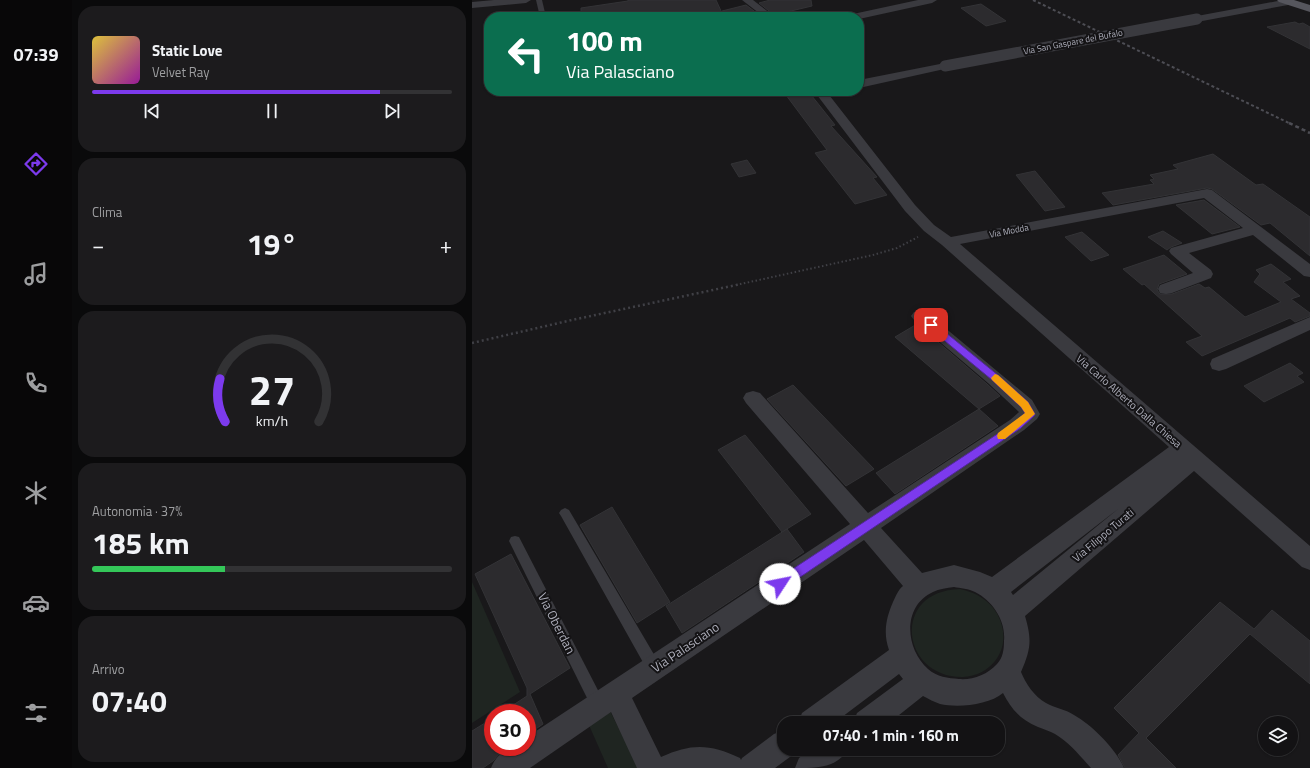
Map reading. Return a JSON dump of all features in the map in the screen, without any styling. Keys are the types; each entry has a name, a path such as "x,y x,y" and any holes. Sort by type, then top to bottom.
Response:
{"main road":[{"path":"1285,1 1309,9"}],"street":[{"path":"472,5 526,0"},
{"path":"747,0 763,12"},
{"path":"864,15 932,0"},
{"name":"Via San Gaspare del Bufalo","path":"864,83 1285,1"},
{"path":"826,96 910,208 929,228 948,242"},
{"name":"Via Modda","path":"948,242 1207,193 1310,272"},
{"path":"1166,289 1205,274 1177,251 1255,230"},
{"name":"Via Carlo Alberto Dalla Chiesa","path":"948,242 1310,560"},
{"name":"Via Palasciano","path":"505,768 1017,426 1030,414 1025,405 995,378 920,316"},
{"path":"1219,364 1310,323"},
{"path":"753,398 919,587"},
{"name":"Via Filippo Turati","path":"994,590 1189,454"},
{"name":"Via Filippo Turati","path":"1012,611 1189,454"},
{"path":"954,576 974,580 994,590 1012,611 1017,630 1018,641 1013,662 1007,672 989,686 979,691 967,693 944,691 922,680 914,673 902,656 896,636 898,617 906,600 919,587 936,579 954,576"},
{"path":"821,716 902,656"},
{"path":"1007,672 1018,696 1026,704 1037,714 1065,724 1079,736 1110,768"},
{"path":"876,716 922,680"},
{"name":"Via Oberdan","path":"607,700 652,768"},
{"path":"752,768 777,749"},
{"path":"809,768 825,756"},
{"path":"668,768 675,764 696,760 716,762 730,768"}],"lane":[{"path":"539,0 542,12"},
{"path":"566,513 654,668"},
{"name":"Via Oberdan","path":"515,541 607,700"}],"path":[{"path":"472,343 588,316 873,255 908,244 916,240 929,228"}],"shaded area":[{"path":"472,582 520,692 501,704 484,704 484,715 472,723"},
{"path":"960,589 977,595 989,604 1000,619 1003,636 1003,645 1000,653 992,665 981,672 963,677 942,674 927,664 916,650 912,634 914,618 922,604 937,593"},
{"path":"609,709 638,768 608,768 588,723"}],"building":[{"path":"716,0 722,12 581,12 581,8 628,1"},
{"path":"770,0 811,0 812,6 787,12 770,12 759,3"},
{"path":"981,4 1006,21 986,26 961,8"},
{"path":"746,5 755,12 722,12 722,11"},
{"path":"1295,22 1299,24 1303,23 1310,27 1310,49 1267,27"},
{"path":"787,96 812,96 835,125 831,126 877,177 873,178 887,195 855,204 815,153 827,150"},
{"path":"1213,154 1256,185 1263,184 1310,217 1310,256 1270,223 1261,225 1212,189 1207,188 1113,205 1102,193 1154,184 1150,180 1154,179 1150,175 1178,169 1173,165"},
{"path":"747,160 756,173 739,177 731,164"},
{"path":"1035,171 1065,207 1045,211 1016,175"},
{"path":"1204,200 1240,227 1212,234 1176,205"},
{"path":"1163,231 1182,243 1167,250 1148,237"},
{"path":"1082,232 1109,255 1091,261 1065,237"},
{"path":"1164,255 1187,274 1159,284 1157,290 1160,294 1172,294 1199,284 1205,288 1209,287 1245,317 1281,302 1254,282 1260,274 1256,270 1271,264 1291,279 1283,282 1300,296 1291,299 1310,313 1310,316 1295,322 1290,318 1202,356 1186,342 1202,336 1144,284 1142,285 1123,269"},
{"path":"917,324 1000,396 979,409 895,337"},
{"path":"1290,363 1303,373 1297,376 1304,382 1264,402 1244,386"},
{"path":"793,385 874,469 846,486 767,399"},
{"path":"979,409 998,426 895,494 876,473"},
{"path":"745,435 811,514 782,532 718,450"},
{"path":"612,507 670,602 637,623 580,525"},
{"path":"787,529 804,552 682,633 666,606"},
{"path":"511,554 570,668 530,694 534,704 515,704 527,696 527,688 475,574"},
{"path":"1220,602 1254,629 1272,610 1310,641 1310,684 1250,634 1146,738 1176,768 1125,768 1118,755 1139,733 1114,708"},
{"path":"536,708 543,724 536,729"},
{"path":"484,724 484,756 497,756 483,768 472,768 472,731"}],"railway":[{"path":"1033,0 1291,124"},
{"path":"1289,123 1310,133"}],"slow traffic":[{"path":"995,378 1025,405 1030,414 1017,426 1002,436"}],"route":[{"path":"780,584 1017,426 1030,414 1025,405 995,378 931,325"}]}
